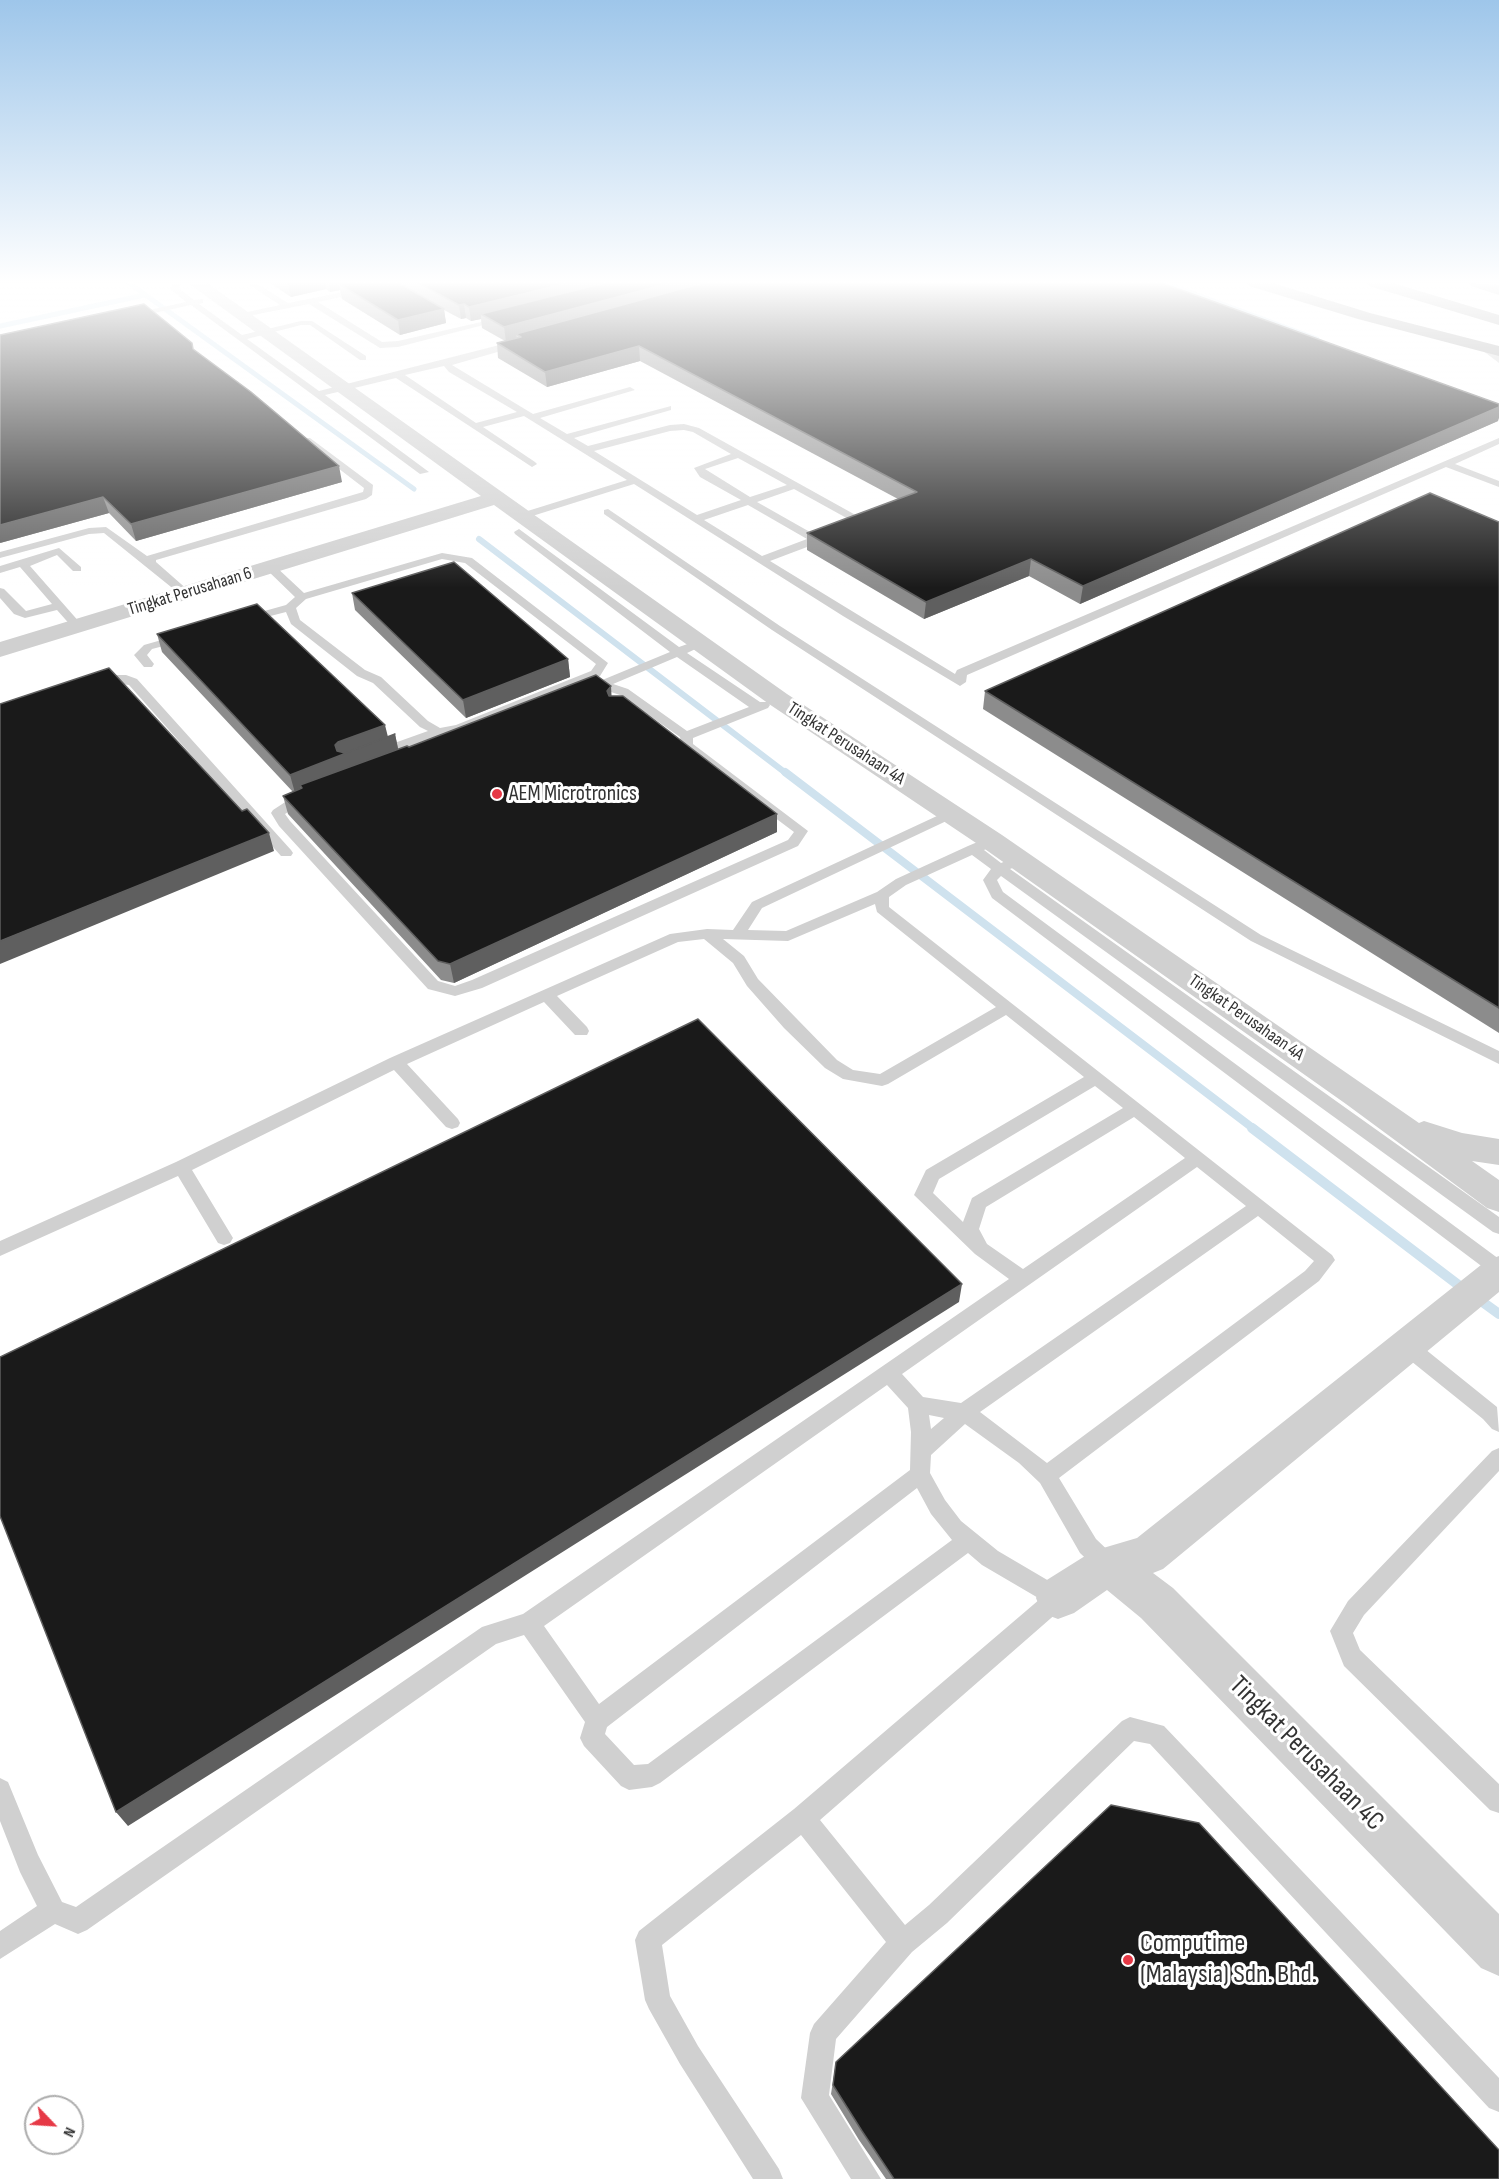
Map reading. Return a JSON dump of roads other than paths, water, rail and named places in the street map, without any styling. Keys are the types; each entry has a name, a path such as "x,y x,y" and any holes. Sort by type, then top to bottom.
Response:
{"street":[{"name":"Tingkat Perusahaan 4A","path":"338,385 409,435 428,462 493,514 520,524 553,544 659,626 768,703 952,813 982,845 1358,1096 1499,1198"},
{"name":"Tingkat Perusahaan 6","path":"0,650 380,533 418,517 436,506 449,490 452,480 428,462"},
{"name":"Tingkat Perusahaan 6","path":"380,533 493,514 528,527 553,544"},
{"path":"1358,1096 1408,1129 1461,1146 1499,1152"},
{"path":"1058,1598 1108,1565 1149,1555 1408,1347 1499,1270"},
{"name":"Tingkat Perusahaan 4C","path":"1108,1565 1157,1603 1499,1950"}],"lane":[{"path":"307,385 382,442 428,462"},
{"path":"317,394 352,385"},
{"path":"413,385 532,464"},
{"path":"477,385 566,437 960,682 961,673 1499,441"},
{"path":"475,426 630,390"},
{"path":"566,437 668,408"},
{"path":"585,450 670,428 684,427 696,430 857,520 856,525 761,560"},
{"path":"150,563 151,558 163,553 362,497 368,493 369,487 294,430"},
{"path":"382,442 409,435"},
{"path":"739,454 699,468 704,475 816,540"},
{"path":"1447,464 1499,484"},
{"path":"520,524 634,480"},
{"path":"696,519 796,485"},
{"path":"608,512 786,635 1256,938 1499,1058"},
{"path":"0,555 89,531 106,530 185,593"},
{"path":"0,570 59,551 77,569"},
{"path":"235,622 290,607 302,597 441,556 468,560 602,663 596,673 459,728 438,732 360,761"},
{"path":"25,562 25,566 77,626"},
{"path":"270,567 302,597"},
{"path":"0,591 18,612 25,615 60,605"},
{"path":"290,607 295,622 361,674 377,680 424,724 438,732"},
{"path":"148,664 140,655 148,647 192,635"},
{"path":"428,750 603,685 689,648"},
{"path":"90,686 113,679 126,679 133,682 286,853"},
{"path":"603,685 624,692 631,703 687,736"},
{"path":"687,736 768,703"},
{"path":"320,791 298,799 278,813 284,823 433,985 455,991 477,984 793,843 801,831 687,745 687,736"},
{"path":"738,934 757,905 952,813"},
{"path":"0,1249 182,1167 396,1062 675,937 707,934 788,936 882,895 901,882 982,845"},
{"path":"1499,1227 1009,864 990,880 997,895 1499,1270"},
{"path":"882,895 882,909 1326,1260 1312,1276 1047,1476"},
{"path":"707,934 740,960 752,982 790,1024 831,1064 849,1075 882,1080 1006,1008"},
{"path":"546,993 581,1031"},
{"path":"396,1062 452,1123"},
{"path":"1022,1279 981,1249 923,1195 932,1174 1095,1078"},
{"path":"981,1249 970,1229 978,1203 1135,1109"},
{"path":"0,1790 29,1863 53,1911 78,1921 490,1635 529,1623 1197,1158"},
{"path":"182,1167 224,1238"},
{"path":"969,1540 652,1775 629,1778 592,1738 597,1720 920,1463 964,1412 1258,1207"},
{"path":"1408,1347 1490,1413 1499,1423"},
{"path":"768,2179 689,2055 658,2000 648,1940 803,1818 1058,1598 990,1558 949,1521 920,1463 917,1405 888,1372"},
{"path":"917,1405 964,1412 1047,1476 1088,1546 1108,1565"},
{"path":"1499,1457 1356,1608 1341,1631 1352,1658 1499,1801"},
{"path":"529,1623 597,1720"},
{"path":"867,2179 815,2098 823,2033 903,1943 938,1914 1130,1729 1156,1734 1499,2098"},
{"path":"803,1818 903,1943"},
{"path":"0,1946 53,1911"}],"waterway":[{"path":"270,385 414,489"},
{"path":"479,539 787,774"},
{"path":"785,772 1254,1129"},
{"path":"1252,1128 1465,1290"},
{"path":"1477,1298 1499,1314"}],"place":[{"name":"AEM Microtronics","path":"497,794"},
{"name":"Computime (Malaysia) Sdn. Bhd.","path":"1128,1960"}]}
